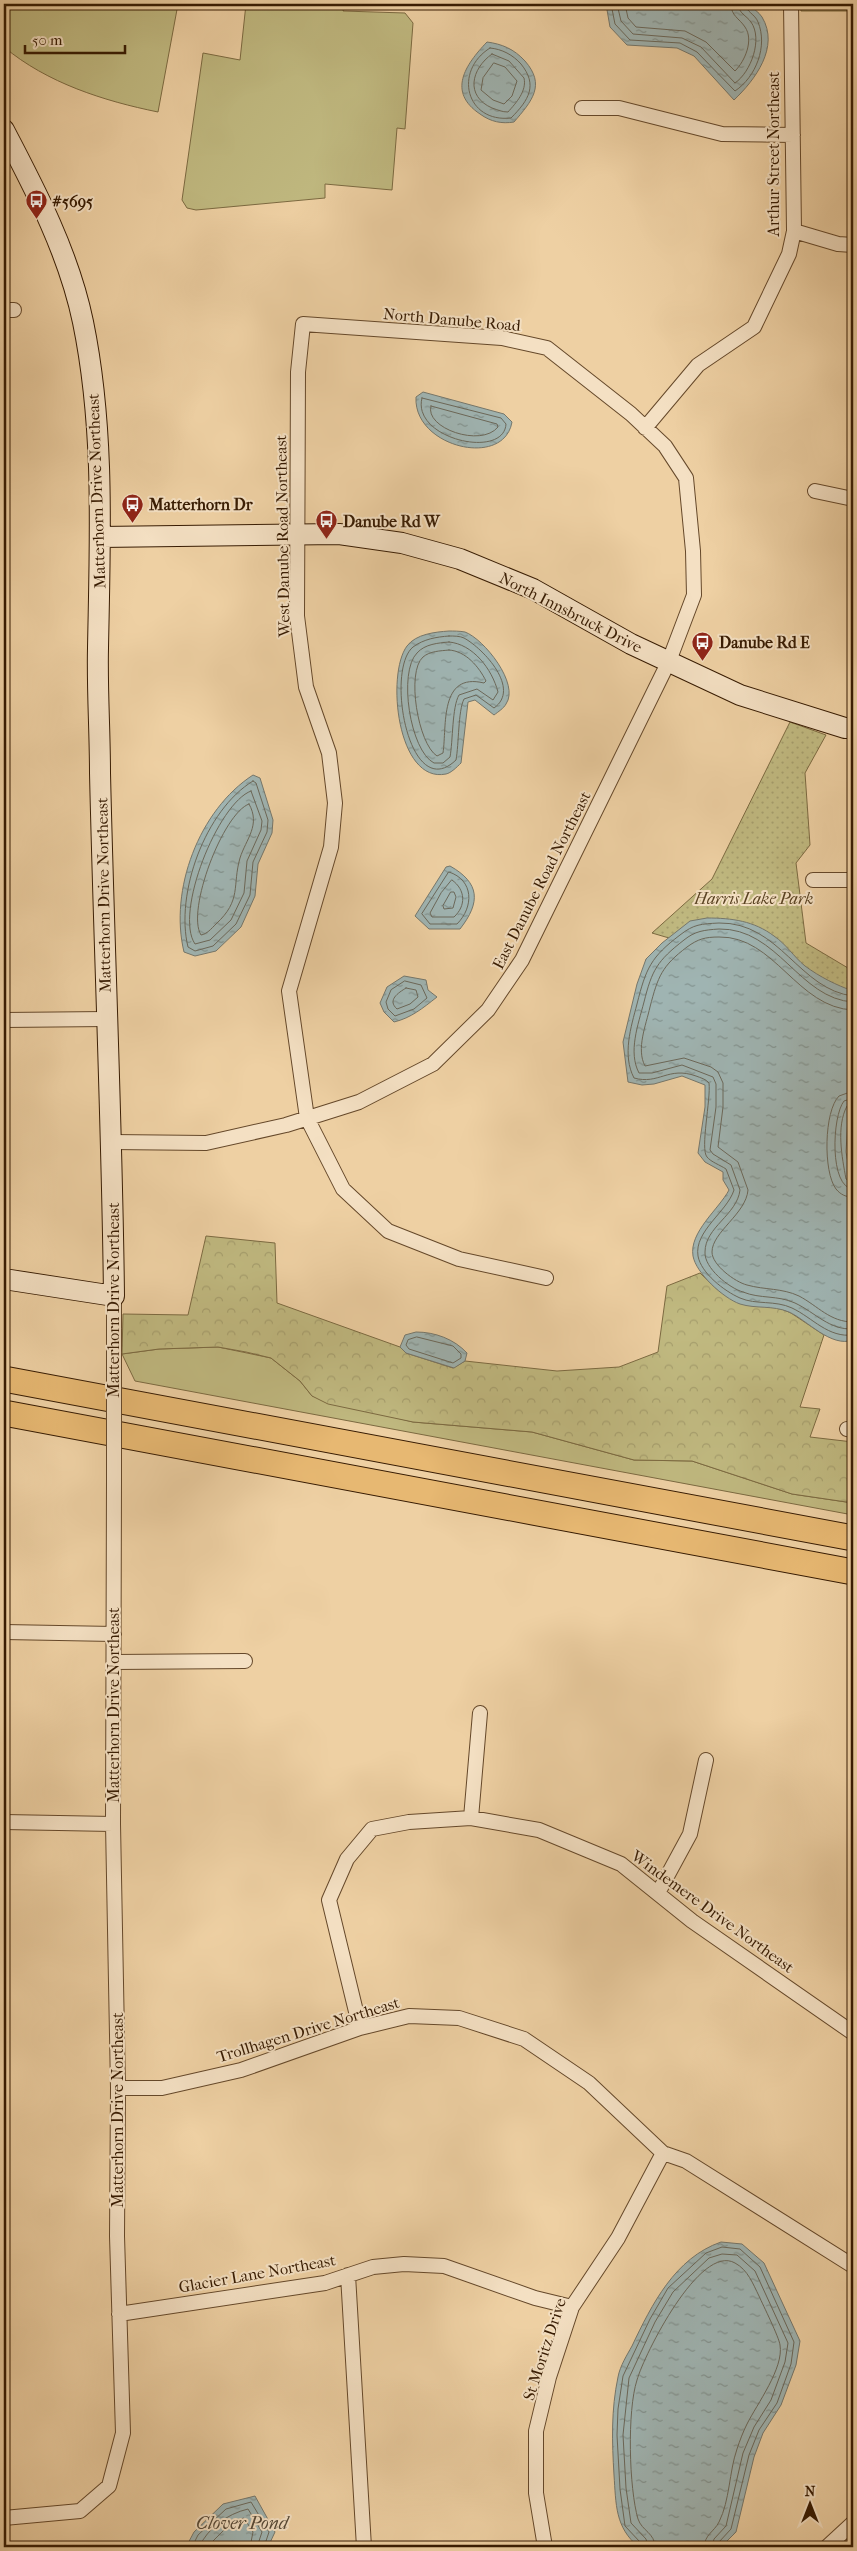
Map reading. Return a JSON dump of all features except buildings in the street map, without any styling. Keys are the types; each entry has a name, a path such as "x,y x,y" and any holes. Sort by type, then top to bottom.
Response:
{"highway":[{"path":"4,1379 853,1538"},
{"path":"4,1413 853,1572"}],"street":[{"name":"Arthur Street Northeast","path":"646,428 698,366 754,327 789,254 794,231 790,4"},
{"path":"582,108 619,108 722,134 792,135"},
{"name":"Matterhorn Drive Northeast","path":"4,130 54,229 82,320 97,408 100,537 98,652 106,1019 112,1142 114,1296 113,1824 118,2088 116,2236 123,2433 108,2486 80,2511 4,2518"},
{"path":"794,231 838,244 853,245"},
{"name":"North Danube Road","path":"303,324 502,338 547,348 646,428 665,446 686,478 692,533 694,595 669,661"},
{"name":"West Danube Road Northeast","path":"303,324 298,372 297,616 306,687 329,753 335,803 331,847 289,992 307,1118 343,1189 388,1231 458,1258 546,1278"},
{"path":"815,491 853,499"},
{"name":"North Innsbruck Drive","path":"100,537 339,534 402,543 460,559 534,589 632,644 740,695 845,728 853,728"},
{"name":"East Danube Road Northeast","path":"112,1142 206,1143 307,1118 359,1102 434,1064 488,1010 522,960 669,661"},
{"path":"813,880 853,880"},
{"path":"4,1020 106,1019"},
{"path":"4,1279 114,1296"},
{"path":"4,1632 114,1634"},
{"path":"114,1662 245,1661"},
{"path":"471,1818 480,1713"},
{"path":"658,1893 690,1834 706,1760"},
{"name":"Windemere Drive Northeast","path":"360,2028 329,1900 347,1860 372,1829 409,1822 471,1818 539,1830 621,1864 692,1921 853,2033"},
{"path":"4,1822 113,1824"},
{"name":"Trollhagen Drive Northeast","path":"118,2088 162,2088 241,2070 360,2028 410,2016 459,2018 524,2039 589,2083 664,2153 686,2161 853,2266"},
{"name":"St Moritz Drive","path":"545,2547 536,2493 536,2430 549,2377 572,2307 618,2238 664,2153"},
{"name":"Glacier Lane Northeast","path":"119,2314 325,2283 381,2266 404,2264 444,2266 535,2298 572,2307"},
{"path":"348,2275 364,2547"},
{"path":"828,2547 853,2524"}],"green space":[{"path":"4,4 178,4 158,112 117,102 77,89 21,60 4,47"},
{"path":"246,4 357,4 357,9 344,8 343,11 405,13 413,23 405,129 397,128 392,190 325,184 325,198 196,210 187,208 182,200 203,53 240,60"},
{"path":"801,4 853,4 853,11 801,11"},
{"name":"Harris Lake Park","path":"790,722 826,735 805,773 810,845 796,863 806,943 853,971 853,1009 686,943 652,933 712,879"},
{"path":"206,1236 275,1243 277,1303 400,1347 406,1353 453,1368 465,1361 557,1371 619,1367 658,1352 667,1286 700,1273 719,1291 739,1303 777,1307 791,1313 824,1335 800,1407 820,1409 810,1437 853,1442 853,1503 792,1494 692,1461 634,1460 532,1432 413,1422 328,1404 312,1396 300,1381 271,1358 246,1352 218,1347 159,1349 122,1354 123,1314 188,1315"},
{"path":"218,1347 271,1358 300,1381 312,1396 413,1422 532,1432 634,1460 692,1461 792,1494 853,1503 853,1515 135,1381 122,1354 159,1349"}],"water":[{"path":"606,4 748,4 761,15 767,28 767,51 757,73 734,100 694,56 677,48 627,45 610,27"},
{"path":"487,42 498,44 517,53 525,61 535,78 534,93 531,100 514,122 505,123 488,119 470,106 464,97 462,88 466,69"},
{"path":"423,392 504,414 512,422 505,436 493,445 477,448 460,446 443,439 429,429 419,414 416,397"},
{"path":"449,631 465,632 481,643 498,663 504,674 509,695 505,705 494,715 475,700 468,702 461,763 446,774 429,773 416,762 407,745 400,724 397,679 401,660 407,646 411,642 426,634"},
{"path":"253,775 260,778 273,820 272,833 258,864 255,896 241,927 216,951 195,956 184,952 180,928 185,878 193,853 203,830 217,809 234,790"},
{"path":"450,866 460,872 472,886 474,902 472,910 460,929 429,929 415,916 446,867"},
{"path":"707,918 734,920 759,927 778,939 811,970 853,991 853,1105 848,1117 846,1152 853,1191 853,1340 836,1340 828,1337 796,1316 783,1310 740,1304 718,1291 711,1284 695,1263 693,1247 700,1230 729,1190 723,1180 723,1172 705,1162 698,1153 705,1107 705,1085 682,1076 654,1084 642,1085 628,1082 623,1042 637,984 646,959 662,943 690,921"},
{"path":"404,976 426,980 428,990 437,997 422,1009 394,1022 384,1012 380,1003 387,987"},
{"path":"416,1332 430,1333 450,1340 467,1353 465,1361 454,1368 406,1353 400,1347 405,1335"},
{"path":"721,2242 742,2244 764,2263 800,2341 796,2365 781,2405 763,2433 754,2457 736,2532 721,2547 639,2547 625,2532 616,2506 613,2426 614,2402 619,2373 648,2314 667,2284 690,2259 705,2249"},
{"name":"Clover Pond","path":"255,2496 275,2532 268,2547 186,2547 194,2532 223,2504"}],"place":[{"name":"#5695","path":"36,220"},
{"name":"Matterhorn Dr","path":"133,523"},
{"name":"Danube Rd W","path":"327,540"},
{"name":"Danube Rd E","path":"703,661"}]}
